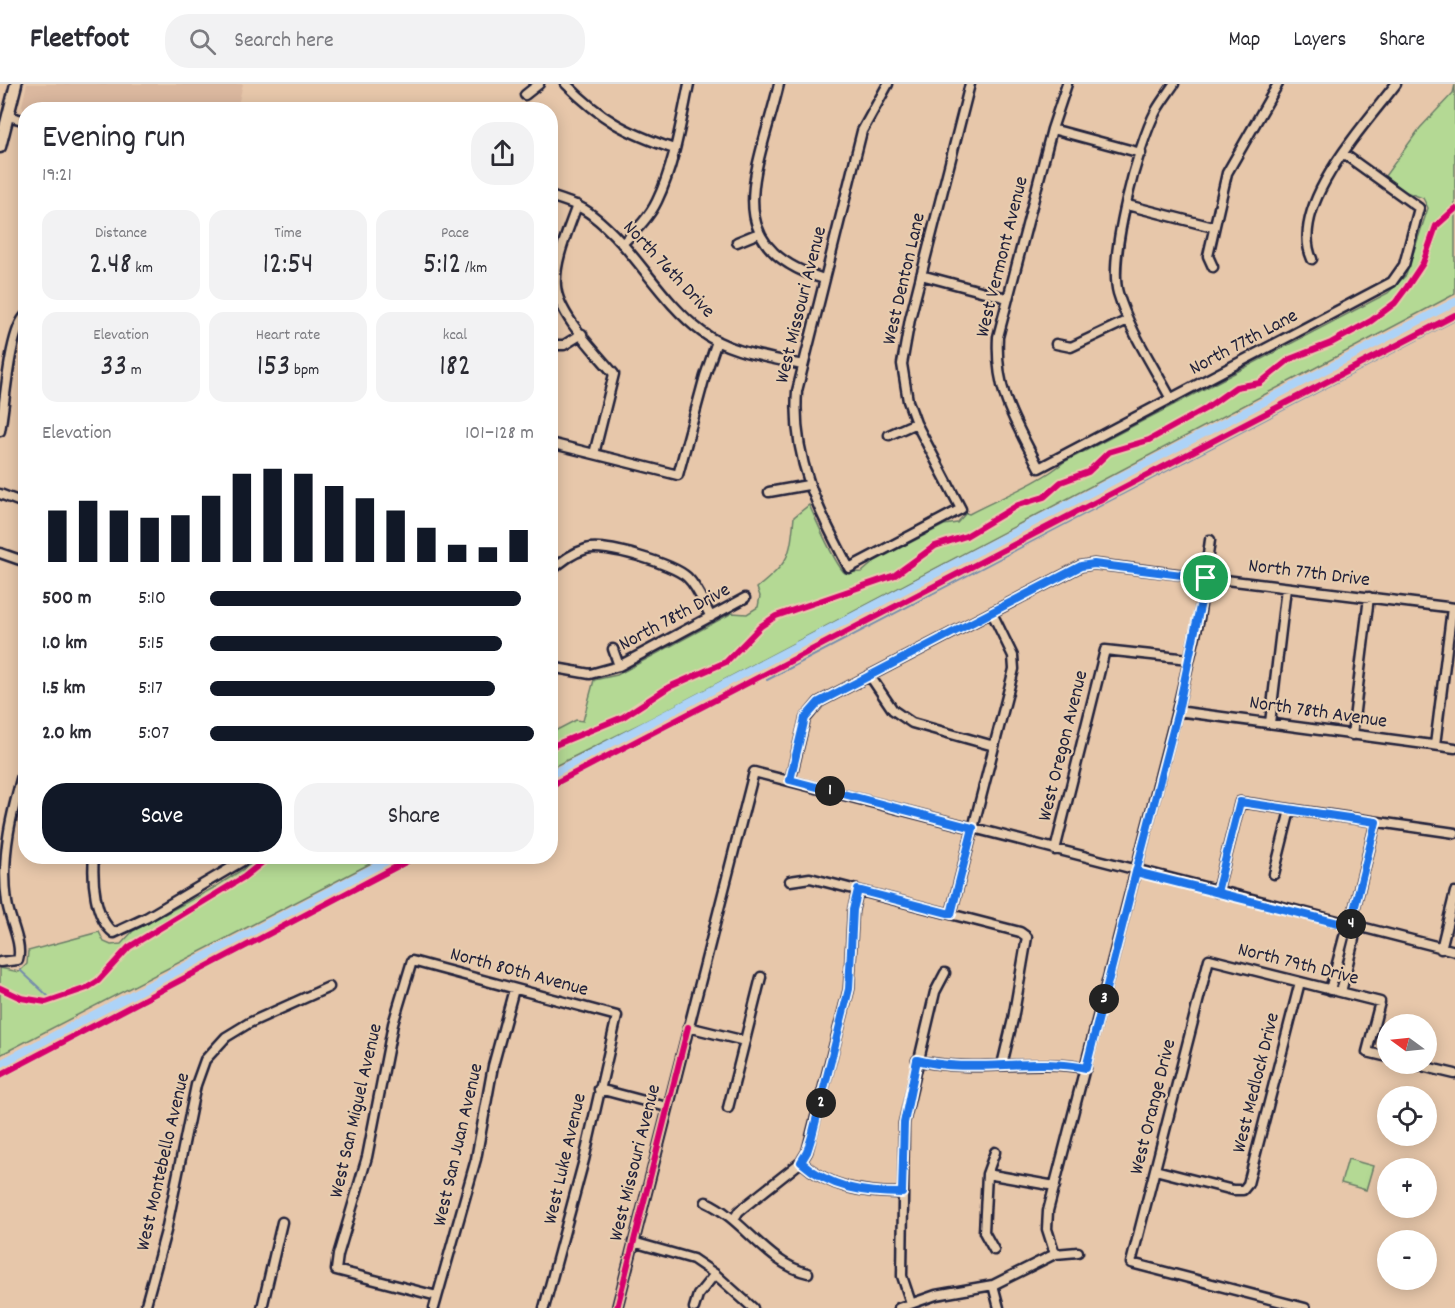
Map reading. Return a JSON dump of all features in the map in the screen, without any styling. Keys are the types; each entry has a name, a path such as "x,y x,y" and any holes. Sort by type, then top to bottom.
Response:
{"main road":[{"path":"0,147 16,84"}],"street":[{"path":"525,95 538,84"},
{"path":"566,84 593,110 615,126 674,148"},
{"path":"622,244 646,220 657,202 674,148 689,84"},
{"path":"779,84 756,173 752,209 759,233 767,247 781,261 805,274 824,279"},
{"name":"West Missouri Avenue","path":"849,568 808,484 796,416 802,365 862,131 888,84"},
{"name":"West Denton Lane","path":"849,568 961,509 916,423 908,401 902,364 921,275 970,84"},
{"name":"West Vermont Avenue","path":"1039,468 1005,402 1000,382 998,337 1052,129 1067,84"},
{"path":"1172,399 1128,320 1118,291 1114,267 1141,153 1156,111 1174,84"},
{"path":"1213,267 1208,256 1227,173 1278,84"},
{"path":"1312,259 1306,246 1321,186 1396,84"},
{"path":"8,116 18,119"},
{"path":"1052,129 1141,153"},
{"name":"North 77th Lane","path":"1039,468 1384,288 1404,266 1419,208 1344,154"},
{"name":"North 76th Drive","path":"558,199 577,205 592,214 622,244 692,324 717,341 802,365"},
{"path":"558,268 577,205"},
{"path":"1127,205 1213,227"},
{"path":"737,243 759,233"},
{"path":"921,275 1007,298"},
{"path":"558,294 560,303 614,374 594,454"},
{"path":"1056,344 1071,347 1128,320"},
{"path":"0,431 9,366 18,326"},
{"path":"558,345 564,345 582,334"},
{"path":"558,445 678,476 705,376 717,341"},
{"path":"889,435 916,423"},
{"path":"769,492 808,484"},
{"path":"0,494 18,501"},
{"path":"1055,1254 1046,1222 1178,711 1206,578 1210,540"},
{"path":"558,566 573,554 595,547 666,566 691,581 711,617"},
{"path":"0,553 18,559"},
{"name":"North 77th Drive","path":"992,613 1086,564 1454,608"},
{"path":"1270,723 1286,588"},
{"path":"1353,735 1369,597"},
{"name":"North 78th Drive","path":"558,668 590,674 620,666 745,598"},
{"path":"1435,745 1454,608"},
{"path":"951,914 973,828 994,746 1014,662 992,613 819,702 808,712 790,780 973,828 1136,872 1455,951"},
{"name":"North 78th Drive","path":"614,649 620,666"},
{"name":"West Oregon Avenue","path":"1054,850 1105,650 1190,659"},
{"path":"870,676 893,710 912,723 994,746"},
{"name":"North 78th Avenue","path":"1178,711 1455,748"},
{"name":"West Missouri Avenue","path":"616,1308 754,772 790,780"},
{"path":"0,962 18,960 20,953 9,917 2,871 10,820 18,790"},
{"path":"1217,892 1240,802 1455,833"},
{"path":"1274,874 1290,810"},
{"path":"1330,990 1344,936 1350,926 1376,822"},
{"path":"94,864 94,893 107,925 114,933 146,918 237,864"},
{"path":"790,881 810,878 1020,932 1027,937 1013,1019 1002,1065"},
{"path":"734,1220 751,1200 801,1162 807,1152 849,989 853,910 858,890"},
{"path":"1441,949 1455,892"},
{"path":"1341,992 1354,939 1350,926"},
{"name":"North 79th Drive","path":"1209,959 1380,1002 1367,1052 1377,1054"},
{"name":"West Orange Drive","path":"1209,959 1131,1263 1305,1308"},
{"name":"North 80th Avenue","path":"412,961 617,1016"},
{"name":"West San Miguel Avenue","path":"412,961 393,1024 367,1157 336,1270 437,1296"},
{"path":"911,1303 902,1276 905,1116 935,992 945,973"},
{"path":"728,1108 761,977"},
{"name":"West Medlock Drive","path":"1155,1170 1243,1191 1248,1184 1300,982"},
{"name":"West Montebello Avenue","path":"145,1308 166,1231 196,1084 205,1060 226,1037 249,1023 329,987"},
{"name":"West San Juan Avenue","path":"434,1308 476,1159 493,1066 514,989"},
{"name":"West Luke Avenue","path":"544,1308 585,1160 617,1016"},
{"path":"688,1027 746,1041"},
{"path":"917,1060 936,1064 1059,1064 1086,1068"},
{"path":"1437,1070 1455,1074"},
{"path":"599,1089 667,1107"},
{"path":"994,1250 984,1232 987,1174 995,1152"},
{"path":"801,1162 820,1177 837,1185 860,1191 902,1193"},
{"path":"987,1174 1054,1186"},
{"path":"706,1202 721,1208 791,1269 808,1273"},
{"path":"262,1308 282,1222"},
{"path":"633,1242 684,1255 716,1274 753,1308"},
{"path":"899,1308 911,1303 993,1285 1055,1254 1078,1252"},
{"path":"694,1308 698,1295 716,1274"},
{"path":"993,1285 999,1308"}],"shaded area":[{"path":"27,84 243,84 239,102 23,102"}],"green space":[{"path":"1455,85 1455,294 650,719 558,765 558,729 576,720 583,721 594,680 617,675 732,613 747,614 758,607 760,596 757,588 782,565 789,551 794,517 809,505 841,569 845,573 862,572 875,561 944,525 957,523 966,513 969,514 1031,483 1064,462 1388,293 1406,275 1428,208 1423,198 1406,192 1385,176 1420,128 1453,93"},
{"path":"251,864 369,864 0,1055 0,968 19,972 27,964 28,951 99,932 104,942 111,945 121,944 133,931 215,887"},
{"path":"1348,1159 1373,1166 1366,1190 1341,1183"}],"waterway":[{"path":"558,771 1455,302"},
{"path":"767,680 1455,320"},
{"path":"0,1064 381,864"},
{"path":"20,970 49,997"}],"cycle path":[{"path":"558,744 623,717 669,687 726,662 761,626 776,616 895,575 935,546 966,536 1018,505 1044,497 1061,482 1088,472 1109,452 1149,440 1205,409 1236,387 1260,383 1290,359 1331,343 1371,321 1395,303 1423,263 1436,226 1455,209"},
{"path":"558,782 1455,315"},
{"path":"0,988 21,998 46,1002 87,988 98,981 129,947 244,877 260,864"},
{"path":"0,1075 402,864"},
{"path":"617,1308 688,1027"}],"route":[{"path":"1206,578 1086,564 819,702 808,712 790,780 973,828 951,914 858,890 853,910 849,989 812,1136 801,1162 820,1177 837,1185 860,1191 902,1193 904,1123 917,1060 948,1065 1059,1064 1086,1068 1136,872 1217,892 1240,802 1376,822 1350,926 1136,872 1178,711 1206,578"}]}
